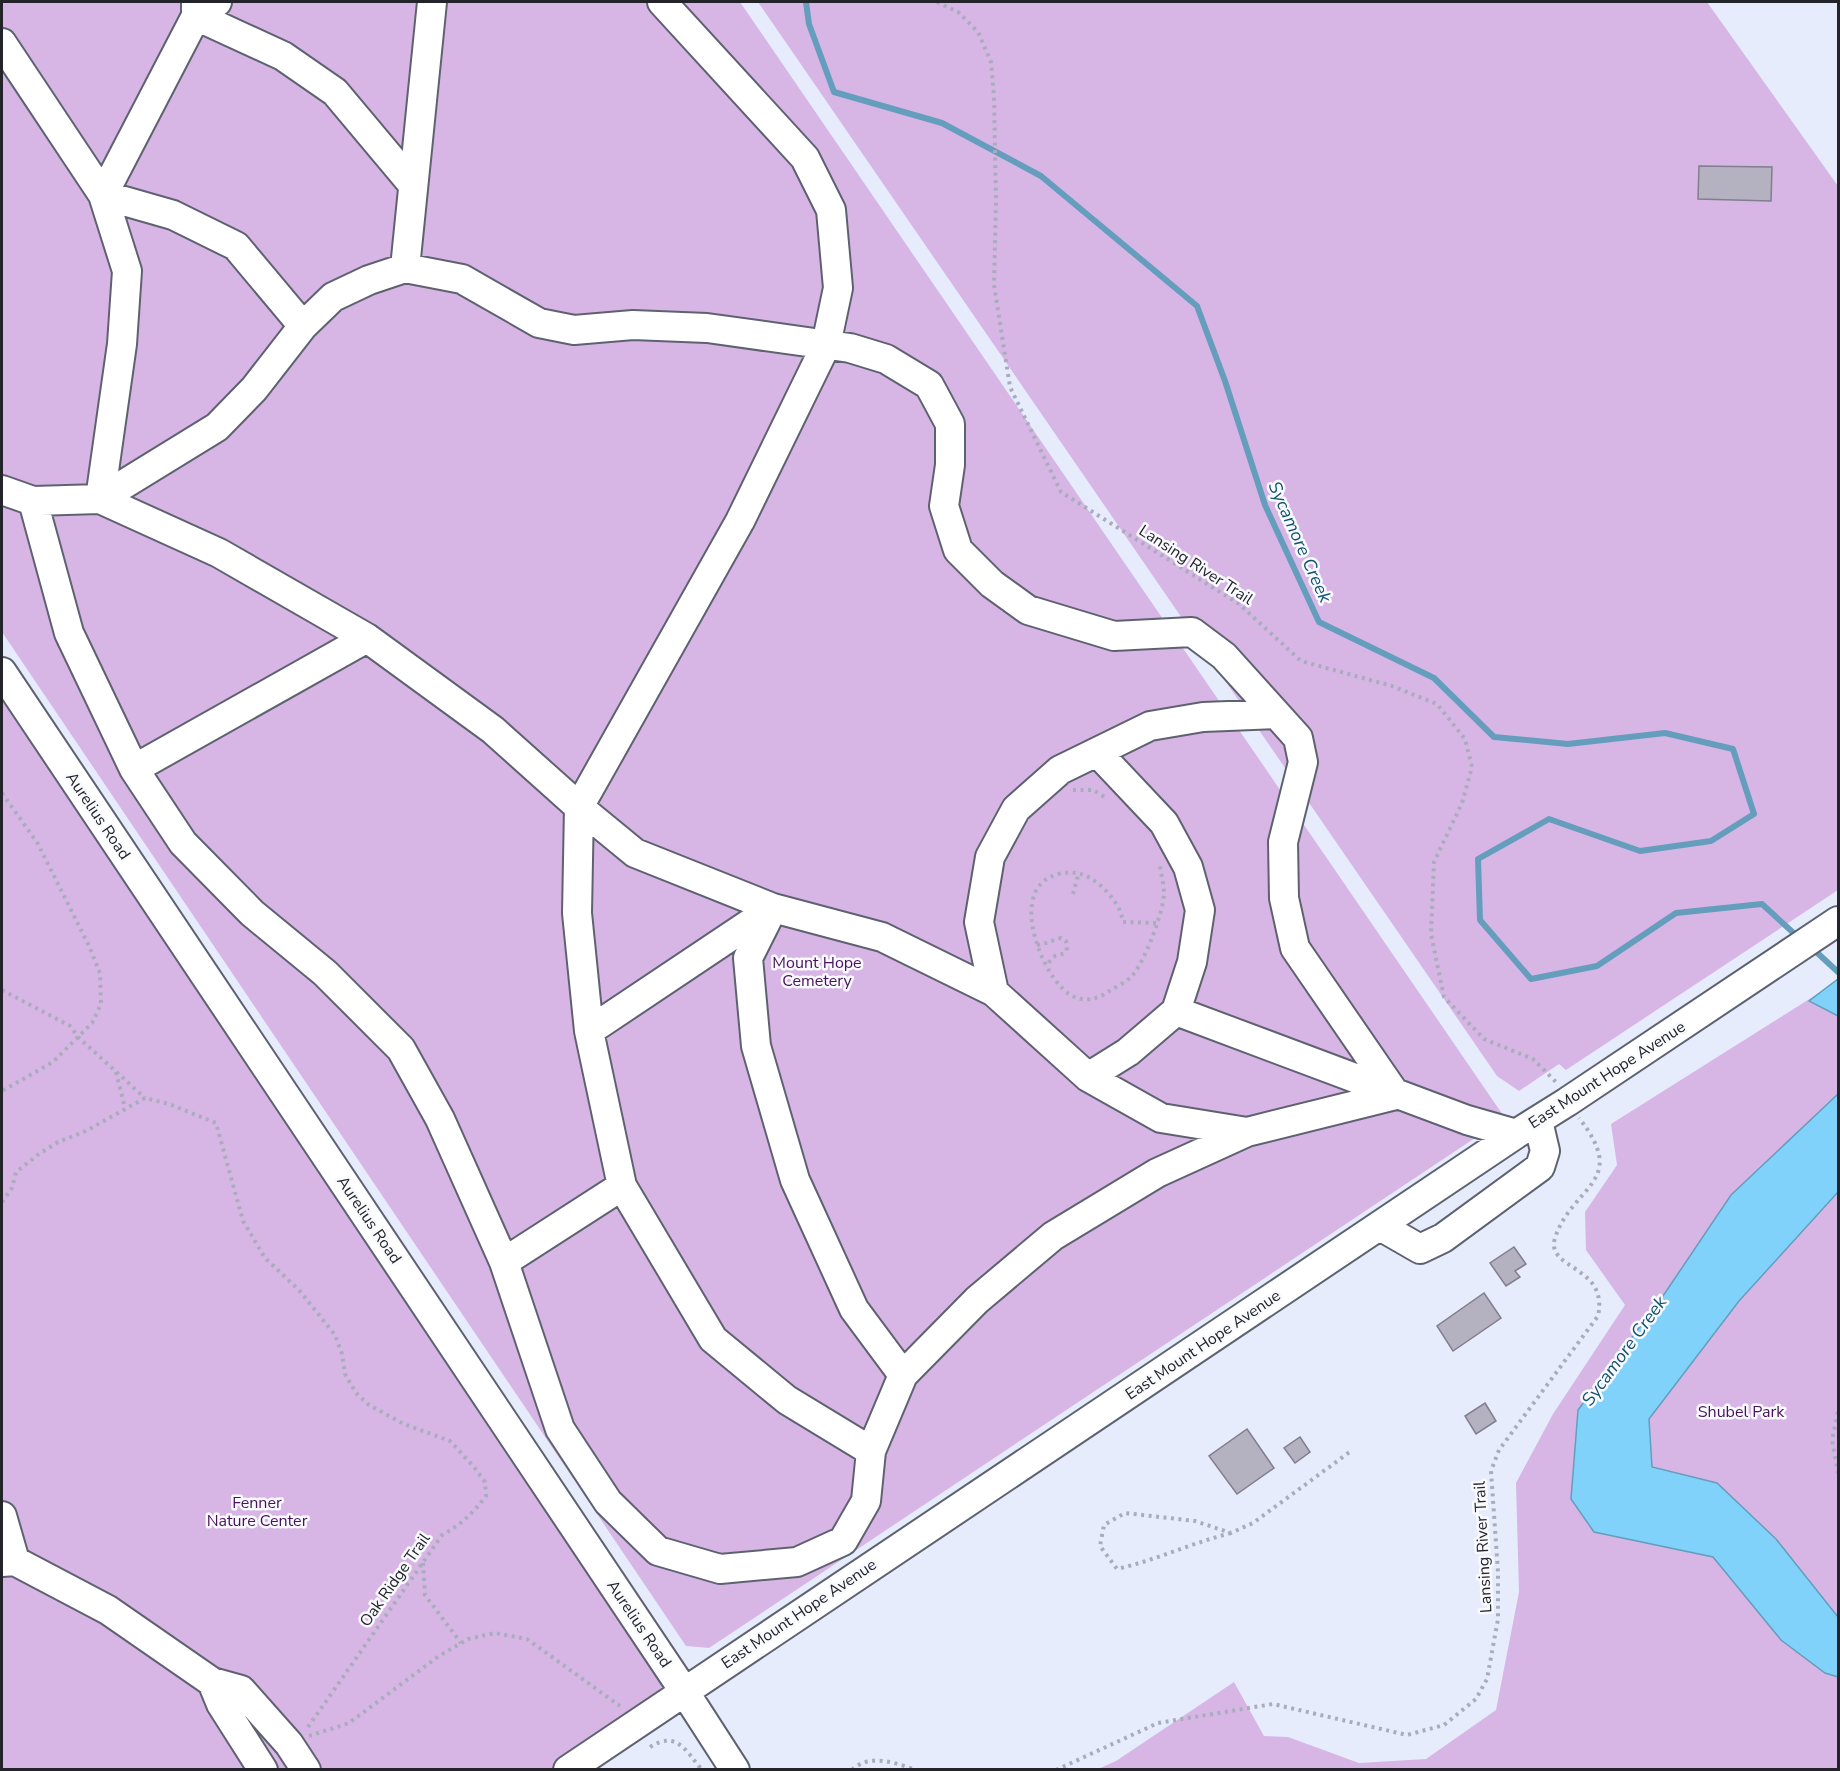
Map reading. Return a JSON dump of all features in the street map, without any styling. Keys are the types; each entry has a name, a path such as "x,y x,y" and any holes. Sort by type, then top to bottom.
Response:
{"street":[{"path":"405,268 432,2"},
{"path":"662,2 805,158 831,210 838,288 826,345 740,521 579,807 577,913 589,1031 622,1186 713,1339 787,1400 871,1451"},
{"path":"102,195 203,6 335,92 414,185"},
{"path":"2,43 102,195 127,271 122,344 100,500"},
{"path":"102,195 173,215 236,246 303,326"},
{"path":"100,500 217,427 254,389 303,326 333,297 369,280 405,268 462,279 539,322 574,330 633,325 708,328 850,348 886,359 929,385 950,424 950,465 944,506 958,550 992,584 1028,610 1114,636 1192,632 1224,656 1298,738 1303,762 1283,842 1284,898 1295,948 1396,1095"},
{"path":"2,490 33,501 100,500 219,553 368,638 493,730 579,807 635,853 773,908 882,937 994,992 1088,1077 1161,1118 1247,1132"},
{"path":"33,501 69,633 134,769 183,843 252,913 325,973 401,1049 440,1119 504,1262 560,1429 608,1502 658,1551 720,1569 796,1563 843,1541 866,1501 871,1451 903,1375 977,1300 1053,1236 1157,1173 1247,1132 1396,1095"},
{"path":"134,769 368,638"},
{"name":"Aurelius Road","path":"2,672 735,1770"},
{"path":"994,992 979,922 990,857 1016,809 1060,770 1150,726 1203,717 1276,714"},
{"path":"1088,1077 1128,1052 1176,1011 1192,962 1200,910 1188,867 1164,823 1097,752"},
{"path":"589,1031 773,908"},
{"path":"773,908 748,958 756,1046 795,1180 854,1309 903,1375"},
{"name":"East Mount Hope Avenue","path":"568,1770 1527,1127 1839,921"},
{"path":"1176,1011 1467,1120 1527,1127 1545,1151 1540,1167 1443,1238 1420,1249 1380,1226"},
{"path":"504,1262 622,1186"},
{"path":"2,1516 8,1561 108,1610 212,1682 241,1690 289,1744 306,1770"},
{"path":"212,1682 221,1704 262,1770"}],"path":[{"name":"Lansing River Trail","path":"938,2 958,12 978,33 991,62 996,201 994,285 1011,387 1060,492 1239,604 1301,662 1392,686 1437,704 1465,739 1472,767 1462,803 1434,862 1431,934 1444,997 1484,1039 1533,1059 1550,1074 1558,1085"},
{"path":"1071,790 1093,790 1111,801"},
{"path":"2,793 38,844 100,973 101,1004 92,1023 53,1062 2,1091"},
{"path":"1156,923 1123,922 1122,915 1109,893 1095,881 1079,872 1048,876 1040,885 1032,903 1032,927 1045,966 1062,988 1073,997 1084,1001 1101,996 1131,977 1146,952 1156,923 1164,894 1159,861"},
{"path":"1073,894 1079,872"},
{"path":"1037,945 1061,938 1066,941 1065,953 1055,956 1045,966"},
{"path":"2,990 70,1026 79,1038 145,1098 39,1154 16,1172 12,1188 2,1202"},
{"path":"115,1071 125,1109"},
{"name":"Oak Ridge Trail","path":"145,1098 169,1104 216,1123 243,1221 265,1258 299,1290 335,1335 342,1354 345,1374 356,1393 369,1405 404,1424 450,1441 485,1482 486,1496 472,1514 455,1528 441,1535 300,1738 349,1723 439,1656 462,1643"},
{"name":"Lansing River Trail","path":"1056,1770 1158,1723 1169,1721 1273,1704 1407,1735 1444,1725 1476,1699 1487,1679 1498,1619 1498,1572 1491,1472 1499,1450 1598,1316 1600,1305 1593,1282 1561,1259 1555,1250 1554,1240 1571,1209 1597,1179 1600,1150 1584,1124"},
{"path":"1839,1412 1832,1440 1839,1473"},
{"path":"1231,1533 1195,1521 1125,1513 1104,1525 1100,1546 1117,1569 1152,1561 1192,1543 1231,1533 1253,1523 1351,1451"},
{"path":"423,1561 425,1595 462,1643 495,1633 527,1638 620,1706"},
{"path":"650,1747 658,1742 672,1740 682,1745 702,1770"},
{"path":"852,1770 858,1763 892,1761 916,1770"}],"green space":[{"name":"Mount Hope Cemetery","path":"2,2 740,2 1505,1118 709,1648 686,1646 2,632"},
{"path":"758,2 1707,2 1838,186 1838,890 1566,1070 1559,1064 1519,1091 1497,1076"},
{"name":"Fenner Nature Center","path":"2,672 684,1691 566,1769 2,1769"},
{"name":"Shubel Park","path":"1838,981 1838,1769 1096,1770 1116,1761 1234,1682 1264,1736 1288,1737 1359,1763 1426,1759 1496,1710 1519,1592 1516,1483 1553,1414 1625,1305 1586,1250 1585,1212 1617,1165 1611,1124"}],"water":[{"path":"1838,979 1838,1016 1809,1001"},
{"path":"1838,1094 1838,1192 1739,1301 1649,1419 1652,1467 1717,1483 1776,1539 1838,1617 1838,1677 1825,1673 1781,1640 1713,1557 1594,1532 1571,1499 1578,1410 1665,1293 1731,1195"}],"building":[{"path":"1699,166 1772,167 1771,201 1698,199"},
{"path":"1514,1247 1526,1264 1515,1271 1520,1277 1506,1286 1490,1263"},
{"path":"1484,1293 1501,1318 1453,1351 1437,1326"},
{"path":"1485,1403 1496,1421 1476,1434 1465,1416"},
{"path":"1247,1429 1274,1468 1237,1494 1209,1456"},
{"path":"1300,1437 1310,1452 1295,1463 1284,1448"}],"waterway":[{"name":"Sycamore Creek","path":"806,2 809,24 834,92 942,123 1041,176 1197,306 1225,381 1265,505 1319,622 1434,678 1494,737 1568,744 1665,733 1733,749 1754,814 1711,841 1640,851 1549,819 1478,859 1480,920 1531,979 1597,966 1676,913 1762,904 1799,938"},
{"name":"Sycamore Creek","path":"1812,948 1838,972"}]}
